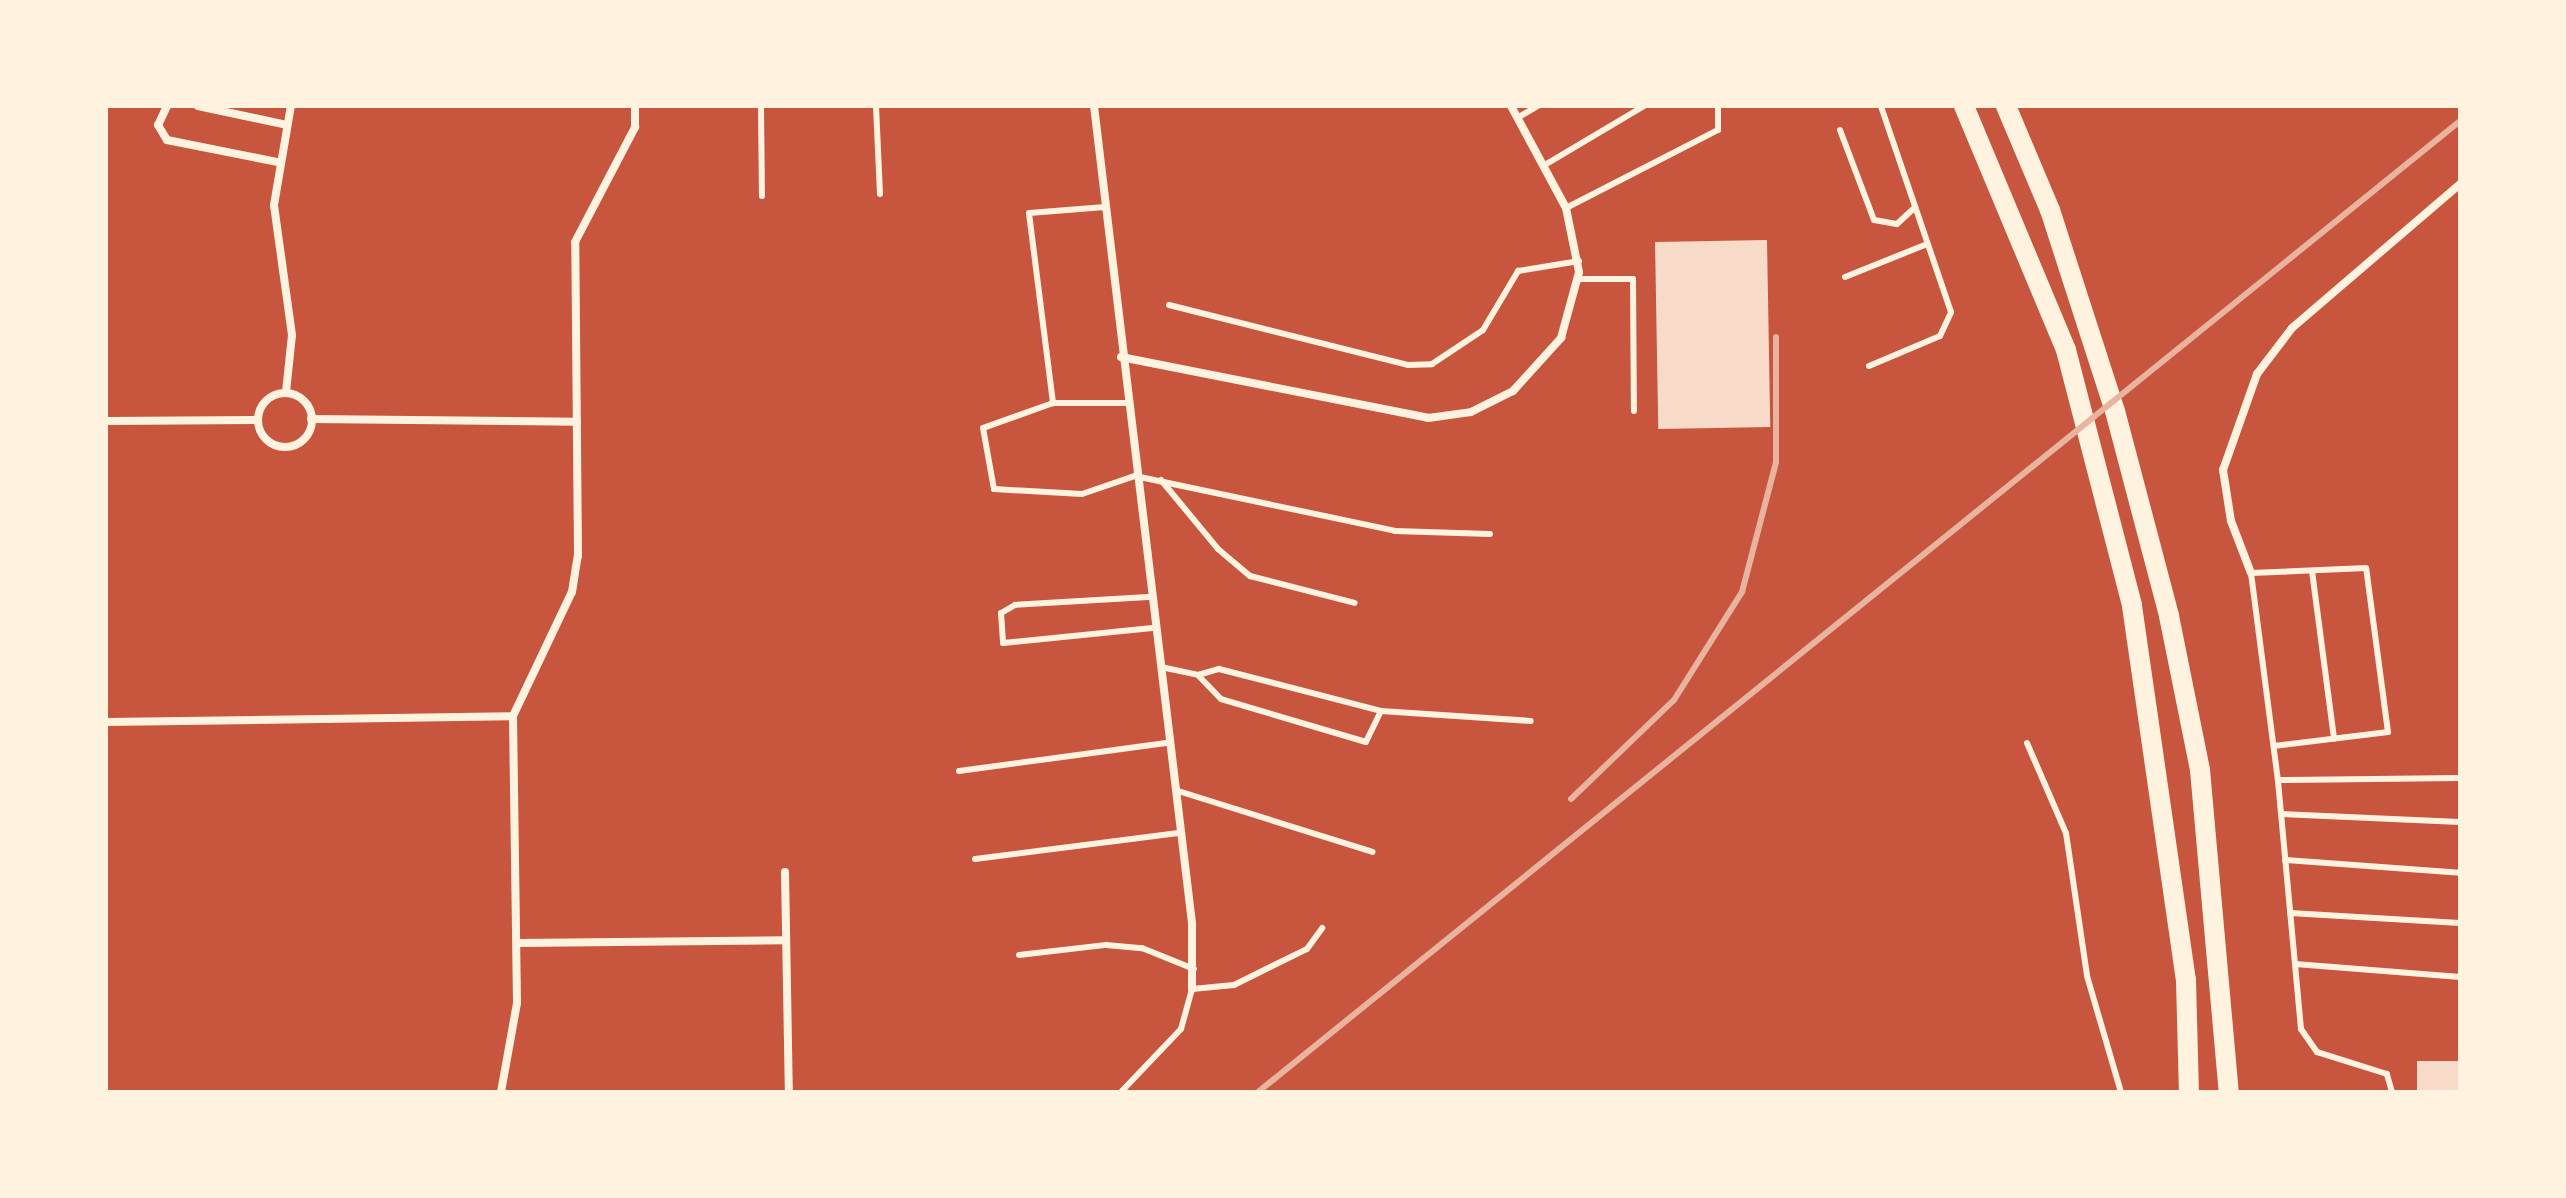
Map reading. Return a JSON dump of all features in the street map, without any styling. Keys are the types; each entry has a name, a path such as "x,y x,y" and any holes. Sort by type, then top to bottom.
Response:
{"main road":[{"path":"1964,106 2066,350 2128,591 2186,980 2189,1092"},
{"path":"2006,106 2050,210 2111,397 2169,616 2200,770 2229,1092"}],"street":[{"path":"167,106 158,125 167,140 277,162"},
{"path":"198,106 283,124"},
{"path":"286,392 292,335 274,205 283,124 291,106"},
{"path":"501,1092 513,1048 518,943 513,716 572,592 577,422 575,242 635,127 635,106"},
{"path":"1094,106 1148,597 1194,969 1192,989"},
{"path":"1121,357 1386,412 1449,417 1492,404 1531,376 1566,328 1579,279 1579,261 1566,208 1511,106"},
{"path":"2251,573 2231,521 2223,470 2257,374 2292,328 2460,184"},
{"path":"286,392 302,400 311,419 304,439 281,447 266,440 258,420 264,403 286,392"},
{"path":"311,419 577,422"},
{"path":"106,421 258,420"},
{"path":"106,722 513,716"},
{"path":"785,872 789,1092"},
{"path":"518,943 785,940"}],"lane":[{"path":"761,106 762,196"},
{"path":"876,106 880,194"},
{"path":"1517,118 1538,106"},
{"path":"1543,166 1644,106"},
{"path":"1566,208 1718,130 1718,106"},
{"path":"1869,366 1940,336 1951,312 1881,106"},
{"path":"1840,130 1874,220 1897,224 1915,207"},
{"path":"1053,403 1029,213 1105,207"},
{"path":"1845,277 1927,244"},
{"path":"1169,305 1408,365 1432,364 1483,330 1518,271 1579,261"},
{"path":"1579,279 1633,279 1634,411"},
{"path":"1127,403 1053,403 983,428 994,489 1082,494 1135,476 1395,531 1490,534"},
{"path":"1161,480 1218,549 1250,576 1355,603"},
{"path":"2274,746 2388,732 2366,568 2251,573 2278,780 2301,1029 2317,1052 2387,1074 2392,1092"},
{"path":"2312,571 2334,739"},
{"path":"1148,597 1015,605 1001,613 1003,643 1152,628"},
{"path":"1157,666 1198,675 1219,669 1381,711 1531,721"},
{"path":"1198,675 1221,699 1366,742 1381,711"},
{"path":"959,771 1166,743"},
{"path":"2027,743 2066,833 2087,976 2121,1092"},
{"path":"2278,780 2460,778"},
{"path":"1172,789 1373,852"},
{"path":"2281,814 2460,822"},
{"path":"975,859 1178,833"},
{"path":"2285,860 2460,873"},
{"path":"2290,913 2460,923"},
{"path":"1121,1092 1181,1029 1192,989 1234,985 1307,949 1322,928"},
{"path":"1019,955 1106,945 1142,948 1194,969"},
{"path":"2295,964 2460,977"}],"building":[{"path":"1767,240 1770,427 1658,429 1655,242"},
{"path":"2417,1061 2460,1061 2460,1092 2417,1092"}],"railway":[{"path":"1258,1092 2460,121"},
{"path":"1571,799 1674,700 1742,592 1776,462 1776,337"}]}
